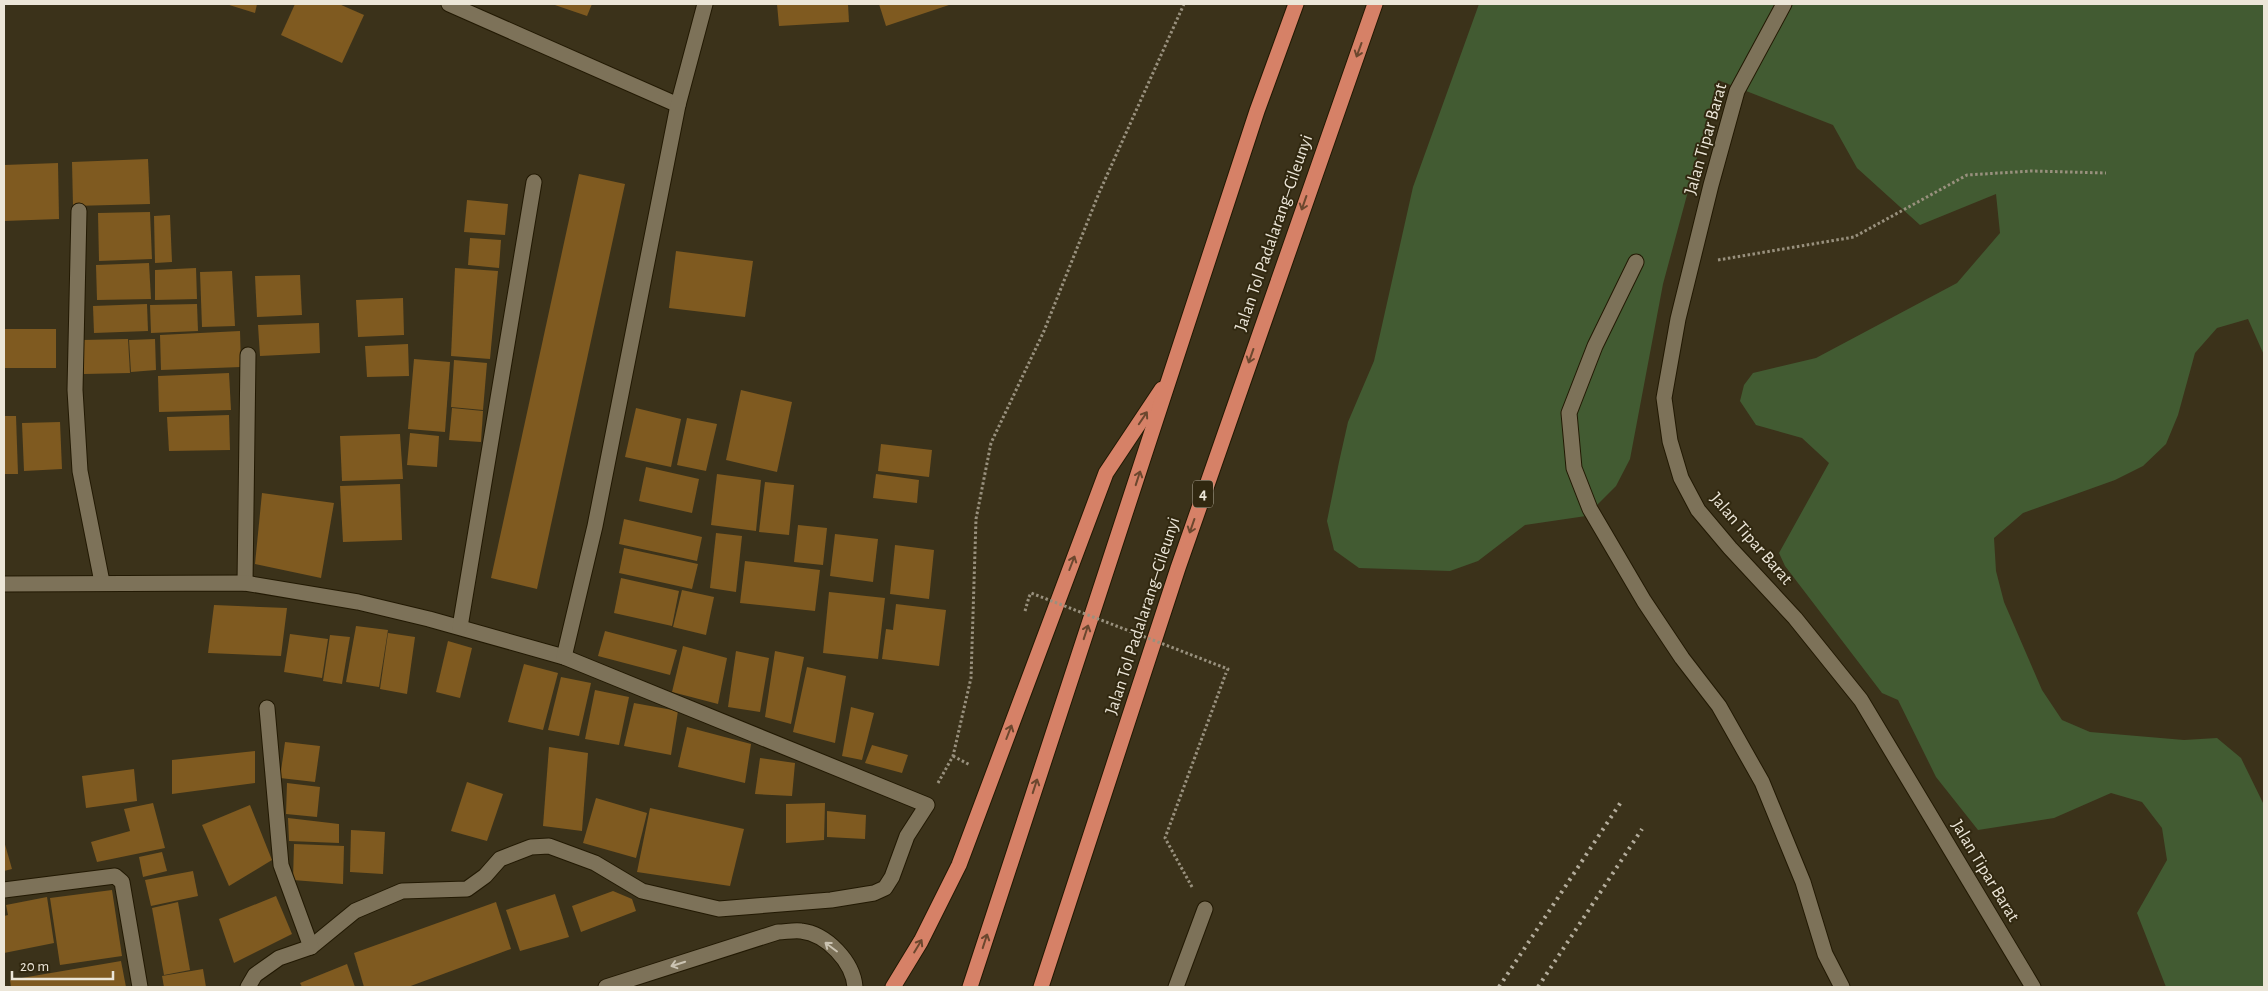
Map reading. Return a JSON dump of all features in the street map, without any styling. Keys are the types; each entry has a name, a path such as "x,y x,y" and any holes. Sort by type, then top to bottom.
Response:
{"highway":[{"path":"970,987 1257,111 1296,4"},
{"name":"Jalan Tol Padalarang–Cileunyi","path":"1041,987 1178,568 1375,4"},
{"path":"893,987 921,941 959,865 1106,473 1172,374"}],"street":[{"path":"449,4 678,105"},
{"path":"564,657 595,526 678,105 705,4"},
{"name":"Jalan Tipar Barat","path":"1784,4 1737,91 1690,265 1664,398 1670,442 1682,478 1698,510 1730,548 1795,618 1861,700 2032,987"},
{"path":"460,627 534,182"},
{"path":"79,211 75,390 80,471 102,582"},
{"path":"1636,262 1595,346 1569,413 1574,468 1590,509 1644,601 1682,658 1719,706 1762,782 1803,882 1825,954 1842,987"},
{"path":"245,583 248,355"},
{"path":"4,584 102,582 245,583 358,602 460,627 564,657 927,805 907,836 892,877 885,888 874,893 831,900 720,910 642,891 595,863 549,846 531,847 500,859 484,876 467,889 402,891 355,911 311,948 279,958 255,975 248,987"},
{"path":"267,708 281,865 311,948"},
{"path":"4,890 115,876 122,882 140,987"},
{"path":"1176,987 1205,909"},
{"path":"606,987 778,932 803,931 836,949 848,965 855,987"}],"path":[{"path":"927,805 953,756 971,678 976,519 991,443 1044,331 1099,193 1184,4"},
{"path":"1690,265 1854,237 1968,174 2032,171 2106,173"},
{"path":"1030,597 1031,593 1228,669 1165,838 1205,909"}],"green space":[{"path":"1479,4 2264,4 2264,355 2248,319 2217,328 2195,353 2178,415 2166,444 2143,466 2115,480 2023,513 1994,538 1996,571 2004,602 2042,690 2062,720 2090,732 2184,740 2217,738 2241,758 2264,805 2264,987 2166,987 2137,913 2167,860 2162,828 2142,802 2111,793 2054,818 1978,830 1936,777 1898,700 1882,693 1785,566 1779,553 1829,463 1802,438 1756,425 1740,401 1744,385 1753,373 1816,358 1957,283 2000,233 1996,194 1920,225 1857,168 1833,125 1718,80 1663,284 1630,459 1616,486 1586,516 1525,525 1478,561 1450,571 1359,568 1334,550 1327,521 1348,422 1374,361 1413,187"}],"building":[{"path":"226,4 257,4 255,13"},
{"path":"295,4 339,4 364,15 342,63 281,35"},
{"path":"552,4 592,4 587,16"},
{"path":"777,4 848,4 849,22 779,26"},
{"path":"879,4 952,4 886,26"},
{"path":"148,159 150,204 73,206 72,162"},
{"path":"58,163 59,219 4,221 4,165"},
{"path":"579,174 625,184 537,589 491,578"},
{"path":"467,200 508,204 505,235 464,232"},
{"path":"150,212 152,259 99,261 98,213"},
{"path":"170,215 172,262 155,263 154,216"},
{"path":"470,238 501,240 499,268 468,265"},
{"path":"676,251 753,261 745,317 669,308"},
{"path":"149,263 151,299 97,300 96,265"},
{"path":"196,268 197,299 155,300 155,270"},
{"path":"455,268 498,271 490,359 451,356"},
{"path":"232,271 235,326 202,327 200,272"},
{"path":"300,275 302,315 257,317 255,276"},
{"path":"403,298 404,335 358,337 356,300"},
{"path":"147,304 148,331 94,333 93,306"},
{"path":"197,304 198,331 151,333 150,305"},
{"path":"319,323 320,353 260,356 258,325"},
{"path":"4,329 56,329 56,368 4,368"},
{"path":"240,331 241,367 161,370 160,335"},
{"path":"128,339 130,373 84,374 82,340"},
{"path":"155,339 156,370 131,372 129,340"},
{"path":"408,344 409,376 367,377 365,346"},
{"path":"414,359 450,362 445,432 408,429"},
{"path":"454,360 487,363 483,410 451,407"},
{"path":"229,373 231,410 159,412 158,376"},
{"path":"741,390 792,402 777,472 726,460"},
{"path":"452,408 483,411 481,442 449,440"},
{"path":"636,408 681,419 671,467 625,457"},
{"path":"229,415 230,450 169,451 167,417"},
{"path":"4,416 16,416 18,474 4,474"},
{"path":"687,418 717,424 706,471 677,465"},
{"path":"60,422 62,469 24,471 22,423"},
{"path":"410,433 439,436 437,467 407,465"},
{"path":"400,434 403,479 342,481 340,436"},
{"path":"881,444 932,450 929,477 878,471"},
{"path":"646,467 699,479 692,513 639,501"},
{"path":"717,474 761,480 756,531 711,525"},
{"path":"876,474 919,480 917,503 873,498"},
{"path":"765,482 794,485 789,535 759,532"},
{"path":"400,484 402,540 343,542 340,486"},
{"path":"262,493 334,503 321,578 255,564"},
{"path":"624,519 702,537 697,561 619,544"},
{"path":"798,525 827,528 823,565 794,562"},
{"path":"716,533 742,536 736,592 710,588"},
{"path":"835,534 878,539 873,582 830,576"},
{"path":"895,545 934,550 929,599 890,594"},
{"path":"624,548 698,564 692,589 619,573"},
{"path":"745,561 820,570 815,611 740,603"},
{"path":"621,578 679,591 672,626 614,613"},
{"path":"682,590 714,597 706,635 673,627"},
{"path":"829,592 885,598 878,659 823,653"},
{"path":"896,604 946,610 939,666 882,659 886,629 893,630"},
{"path":"214,605 287,608 281,656 208,653"},
{"path":"356,626 388,630 379,687 346,682"},
{"path":"605,631 677,650 670,675 598,656"},
{"path":"388,633 415,637 407,694 380,689"},
{"path":"290,634 328,639 322,678 284,672"},
{"path":"330,635 350,637 342,684 323,681"},
{"path":"448,641 472,648 460,698 436,692"},
{"path":"683,646 727,658 718,704 672,692"},
{"path":"736,651 769,658 760,712 728,707"},
{"path":"775,651 804,657 791,724 765,717"},
{"path":"524,664 558,673 543,730 508,722"},
{"path":"807,667 846,676 835,743 793,732"},
{"path":"561,677 591,683 579,736 548,730"},
{"path":"595,690 629,697 619,745 585,739"},
{"path":"634,703 678,711 671,755 624,746"},
{"path":"851,707 874,713 862,760 842,756"},
{"path":"687,727 751,744 745,783 678,767"},
{"path":"285,742 320,746 315,782 280,778"},
{"path":"872,745 908,755 902,773 865,763"},
{"path":"549,747 588,753 582,831 543,826"},
{"path":"255,751 255,783 172,794 172,760"},
{"path":"760,758 795,763 792,796 755,794"},
{"path":"134,769 137,801 86,808 82,776"},
{"path":"467,782 503,794 487,841 451,831"},
{"path":"287,783 320,787 317,817 286,814"},
{"path":"596,798 647,813 636,858 583,843"},
{"path":"153,803 165,848 97,862 91,842 130,831 124,809"},
{"path":"825,803 824,840 786,843 786,804"},
{"path":"250,805 272,860 229,886 202,825"},
{"path":"650,808 744,829 730,886 637,872"},
{"path":"827,811 866,815 865,839 827,837"},
{"path":"288,818 339,824 339,843 289,841"},
{"path":"351,830 385,832 383,874 350,872"},
{"path":"4,841 12,869 4,871"},
{"path":"294,844 344,846 343,884 293,880"},
{"path":"162,852 167,871 143,877 139,857"},
{"path":"193,871 198,896 151,906 145,880"},
{"path":"112,890 122,956 60,965 50,898"},
{"path":"613,891 632,899 636,911 581,932 572,906"},
{"path":"555,894 569,937 520,951 506,910"},
{"path":"276,896 292,934 234,963 219,919"},
{"path":"47,897 54,943 4,953 4,916 8,915 6,905"},
{"path":"178,902 190,970 164,975 152,908"},
{"path":"496,902 511,949 408,987 364,987 354,953"},
{"path":"121,961 126,987 11,987 10,980"},
{"path":"347,964 355,987 302,987 300,983"},
{"path":"203,969 206,987 164,987 162,976"}],"railway":[{"path":"1499,987 1621,802"},
{"path":"1538,987 1642,829"}]}
